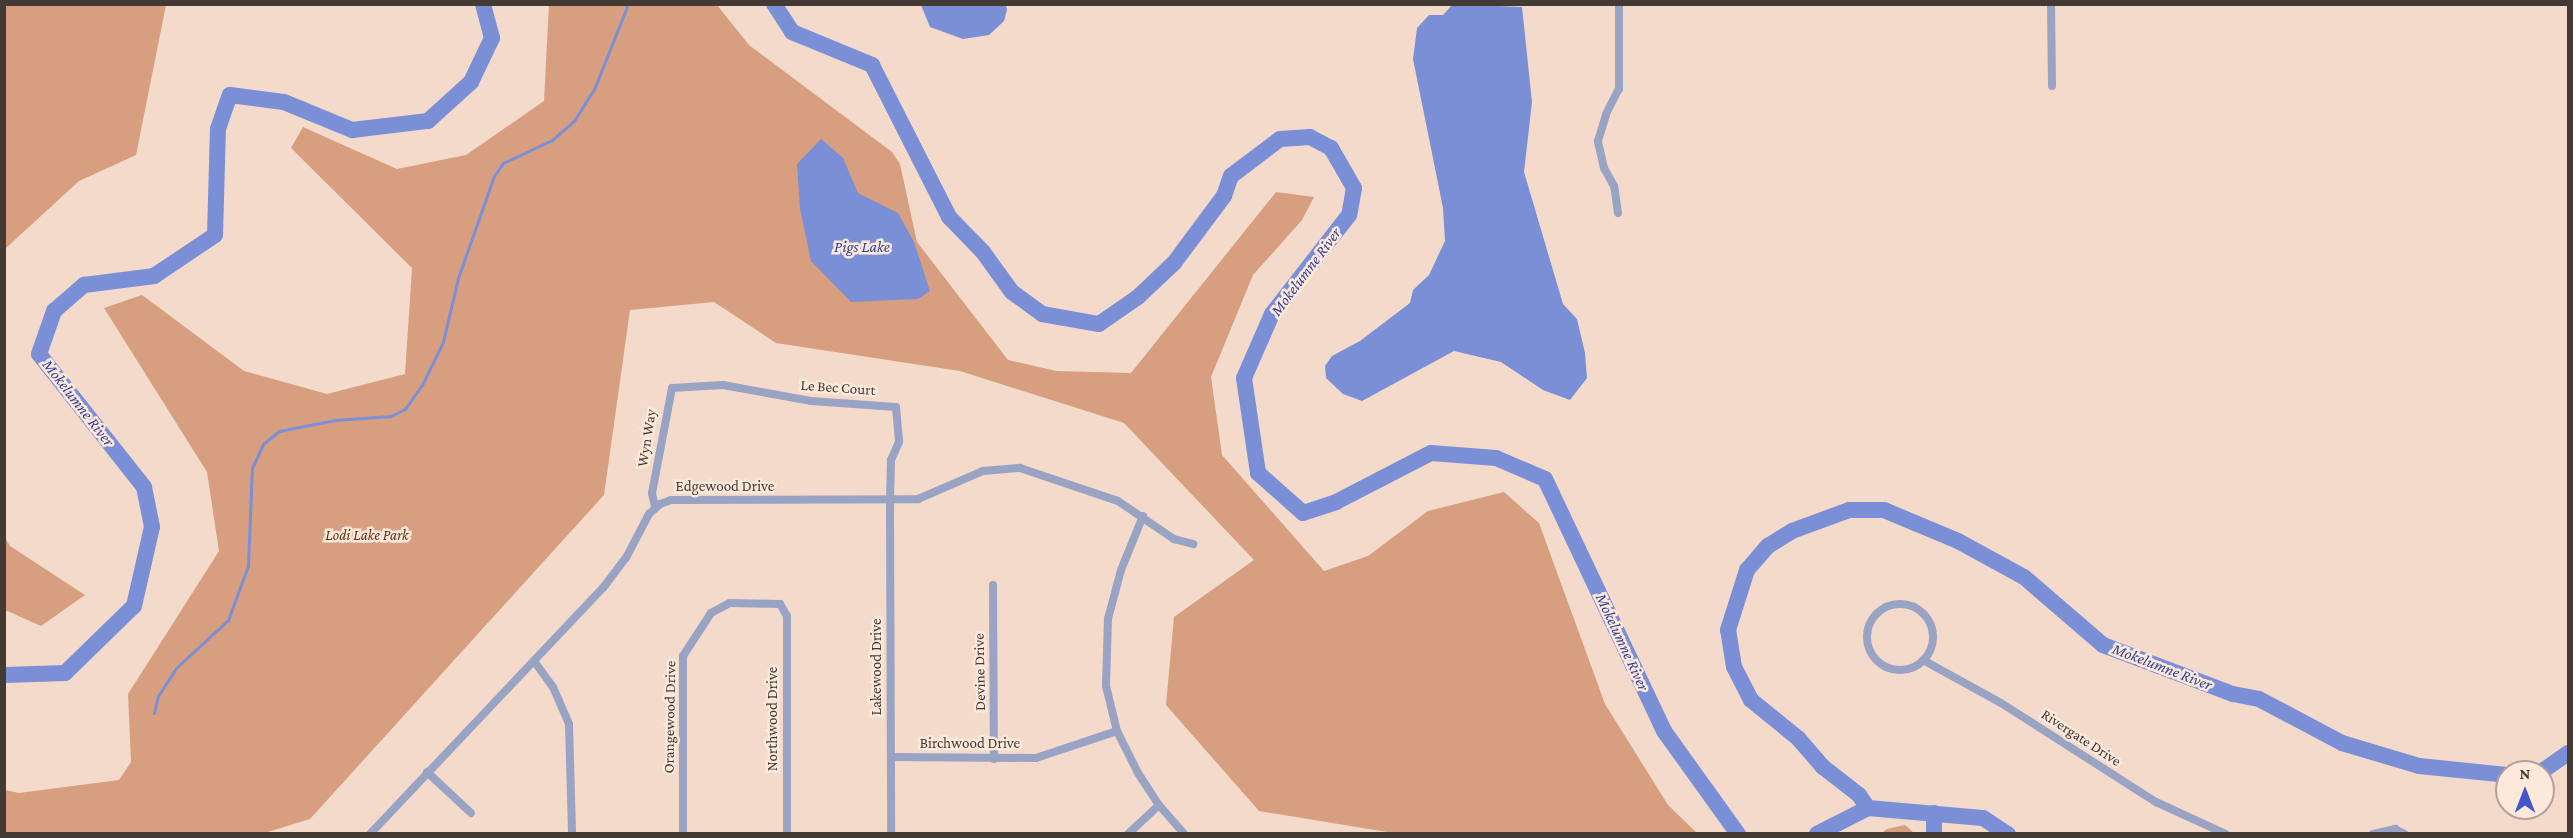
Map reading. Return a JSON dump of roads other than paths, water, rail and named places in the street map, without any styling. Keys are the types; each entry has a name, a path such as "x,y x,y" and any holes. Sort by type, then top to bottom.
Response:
{"street":[{"path":"1618,213 1614,186 1604,168 1598,141 1606,114 1619,89 1619,4"},
{"path":"2051,4 2052,86"},
{"name":"Le Bec Court","path":"685,385 723,385 811,401 892,405 899,417 899,442 891,460 890,500"},
{"name":"Wyn Way","path":"655,507 652,493 668,392 685,385"},
{"name":"Edgewood Drive","path":"655,507 671,500 918,499 983,471 1020,468 1118,501 1174,539 1194,544"},
{"name":"Lakewood Drive","path":"890,500 891,834"},
{"path":"370,834 426,772 603,588 626,558 655,507"},
{"path":"1143,516 1121,570 1108,619 1106,686 1118,731 1159,805 1184,834"},
{"name":"Devine Drive","path":"993,585 994,759"},
{"path":"1902,604 1925,615 1933,640 1923,660 1906,669 1894,669 1874,657 1867,633 1878,613 1902,604"},
{"name":"Orangewood Drive","path":"683,834 683,656 687,645 719,606 783,605"},
{"name":"Northwood Drive","path":"783,605 787,616 787,834"},
{"name":"Rivergate Drive","path":"1923,660 2001,703 2156,802 2226,834"},
{"path":"534,661 554,687 568,724 572,834"},
{"name":"Birchwood Drive","path":"891,757 1036,758 1118,731"},
{"path":"426,772 471,813"},
{"path":"1128,834 1159,805"},
{"path":"2373,834 2389,829 2405,834"}],"water":[{"path":"1453,4 1522,7 1532,102 1524,172 1563,304 1577,319 1585,353 1587,378 1570,400 1543,390 1501,362 1454,351 1362,401 1343,394 1326,378 1325,366 1332,356 1360,341 1410,303 1413,290 1429,275 1445,241 1443,208 1413,59 1417,28 1429,15 1443,15"},
{"path":"921,5 1006,5 1007,10 1004,21 989,35 963,39 930,27"},
{"name":"Pigs Lake","path":"821,139 843,158 858,193 898,213 914,242 930,291 918,299 851,302 811,261 800,209 797,164"}],"waterway":[{"name":"Mokelumne River","path":"4,675 65,673 134,606 152,527 144,487 39,354 54,311 84,285 154,276 215,235 218,129 230,95 284,102 352,130 428,121 471,82 492,38 483,4"},
{"path":"154,713 158,696 176,668 228,620 248,566 252,468 263,444 279,431 335,420 391,416 405,409 422,385 443,342 458,278 494,176 503,163 552,140 574,121 595,87 628,4"},
{"name":"Mokelumne River","path":"774,4 792,32 872,65 949,217 983,252 1012,292 1042,314 1099,324 1138,297 1174,263 1224,196 1231,176 1280,139 1310,137 1331,148 1354,188 1349,215 1272,314 1244,378 1258,473 1303,513 1336,502 1431,453 1496,458 1545,479 1664,731 1738,834"},
{"name":"Mokelumne River","path":"1817,834 1868,808 1859,795 1823,767 1799,739 1751,700 1734,667 1728,630 1747,570 1768,546 1792,531 1849,510 1884,510 1958,541 2024,577 2103,645 2233,694 2259,699 2342,743 2419,766 2495,774"},
{"name":"Mokelumne River","path":"2555,762 2568,753"},
{"path":"1868,808 1983,818 2008,834"},
{"path":"1934,813 1934,834"}],"park label":[{"name":"Lodi Lake Park","path":"367,536"}]}
